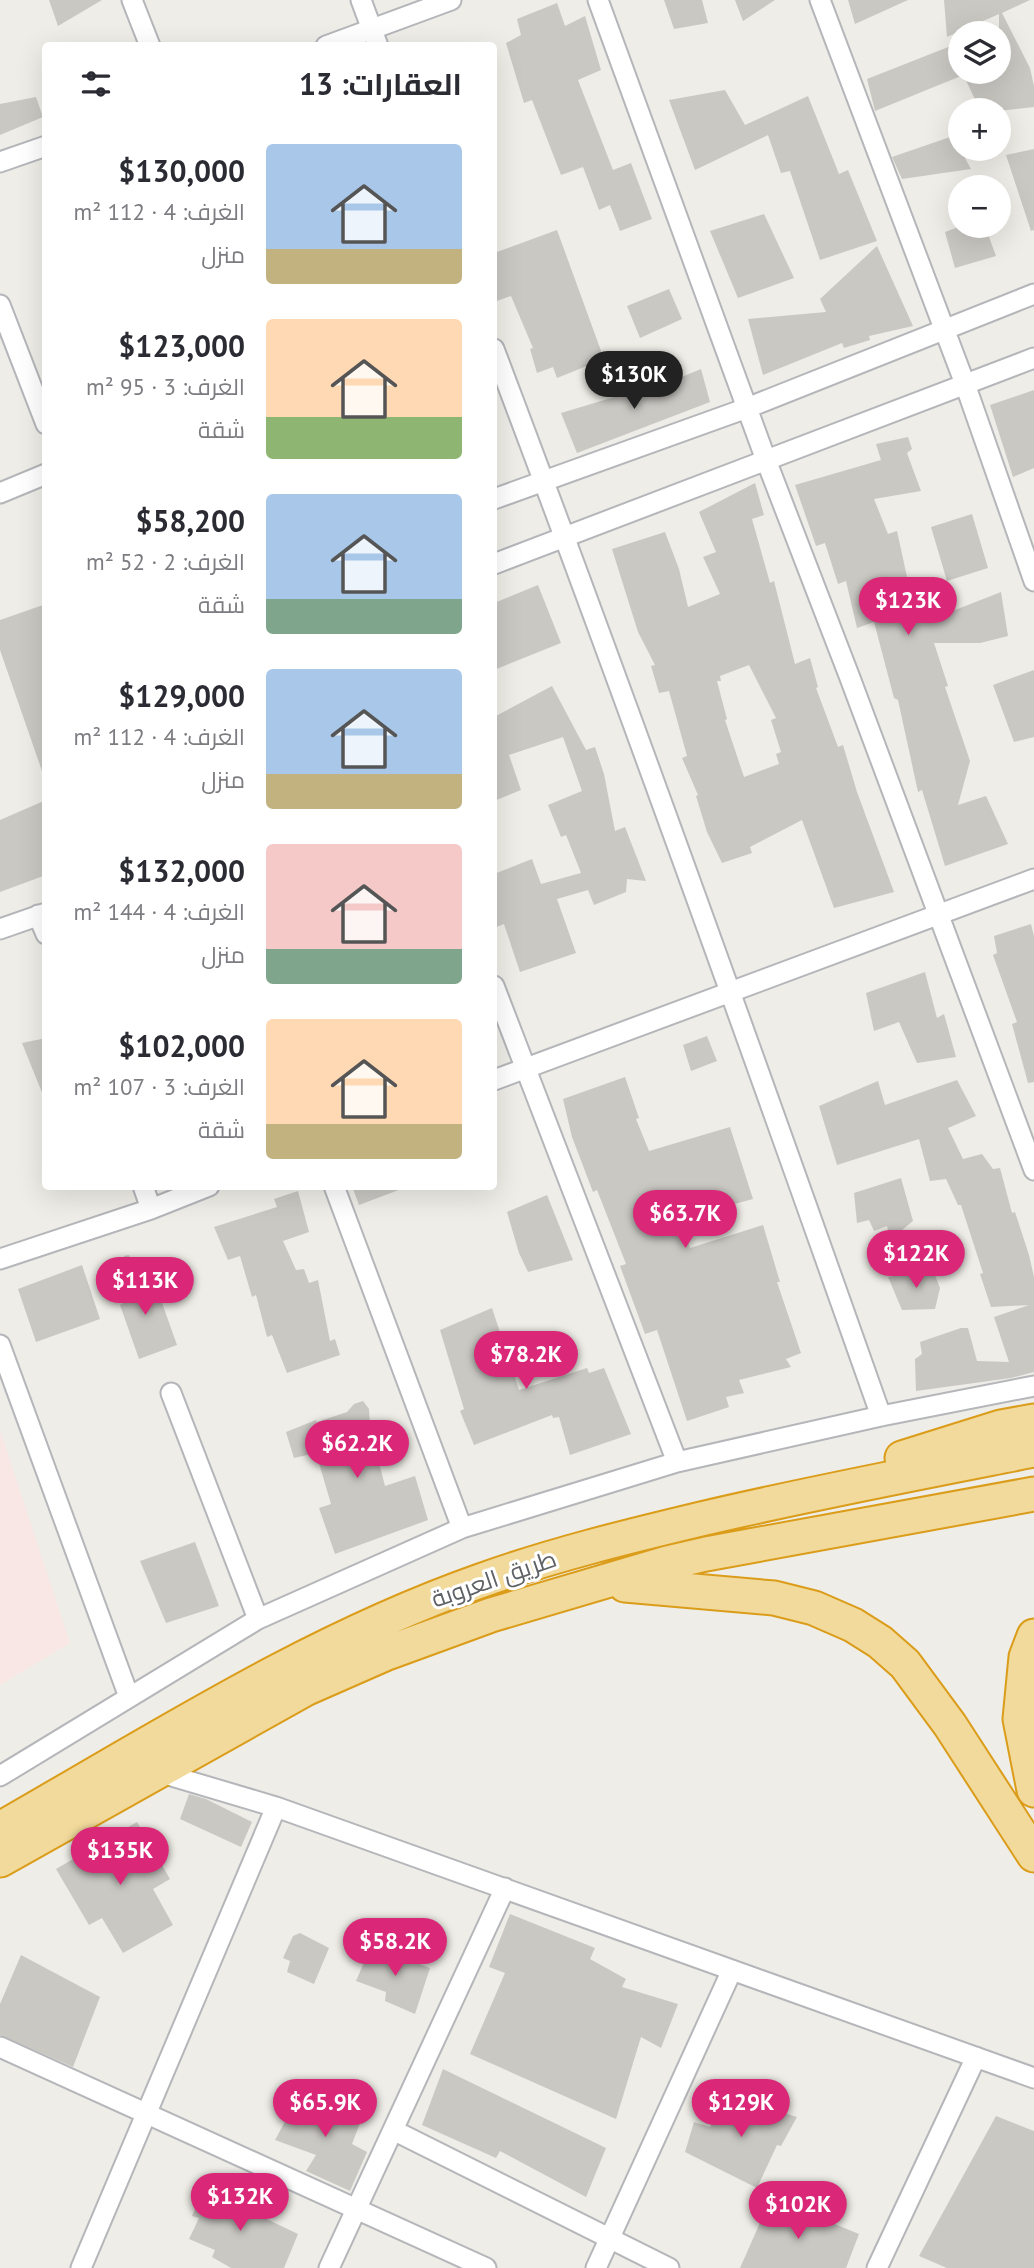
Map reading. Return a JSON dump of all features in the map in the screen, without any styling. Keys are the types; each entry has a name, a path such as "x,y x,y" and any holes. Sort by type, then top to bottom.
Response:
{"highway":[{"path":"826,1490 909,1455 1001,1427 1034,1420"},
{"name":"طريق العروبة","path":"0,1829 325,1647 480,1581 584,1548 826,1490 1034,1450"},
{"name":"طريق العروبة","path":"0,1860 305,1689 387,1653 491,1615 706,1555 1034,1494"},
{"path":"598,1584 669,1587 774,1598 814,1608 853,1625 880,1642 905,1664 950,1725 1034,1855"},
{"path":"1034,1636 1026,1657 1020,1719 1034,1790"}],"street":[{"path":"132,0 148,42"},
{"path":"361,0 375,37"},
{"path":"348,42 375,37 451,0"},
{"path":"598,0 766,460 1034,1170"},
{"path":"820,0 965,384 1034,582"},
{"path":"0,162 42,147"},
{"path":"497,498 747,408 1034,294"},
{"path":"0,305 42,414"},
{"path":"497,357 732,993 881,1416"},
{"path":"497,563 1034,358"},
{"path":"0,493 42,476"},
{"path":"497,1079 1034,879"},
{"path":"0,929 42,920"},
{"path":"497,994 677,1462"},
{"path":"144,1190 151,1209"},
{"path":"0,1259 151,1209 199,1190"},
{"path":"335,1190 462,1528"},
{"path":"0,1345 129,1697"},
{"path":"0,1776 258,1619 462,1528 677,1462 881,1416 1034,1386"},
{"path":"171,1393 258,1619"},
{"path":"158,1772 276,1807 1034,2078"},
{"path":"81,2268 276,1807"},
{"path":"329,2268 505,1888"},
{"path":"596,2268 732,1970"},
{"path":"0,2047 486,2268"},
{"path":"877,2268 976,2057"},
{"path":"393,2130 669,2268"}],"shaded area":[{"path":"0,1430 70,1643 0,1685"}],"building":[{"path":"49,0 102,0 58,26"},
{"path":"664,0 702,0 708,23 674,29"},
{"path":"735,0 775,0 743,21"},
{"path":"848,0 908,0 855,24"},
{"path":"944,0 1030,0 1002,13 1006,21 999,21 999,14 983,21 948,21 947,37"},
{"path":"557,3 565,26 585,16 601,70 578,80 613,170 631,163 652,219 620,231 610,205 599,210 583,167 561,175 532,100 524,103 506,43 521,35 517,19"},
{"path":"1011,31 1030,68 1034,86 1034,107 1011,110 1011,98 974,98 968,84 1011,84"},
{"path":"948,47 948,81 875,111 867,79"},
{"path":"725,90 745,125 808,96 839,174 848,170 877,241 820,260 790,171 781,173 768,135 695,170 669,100"},
{"path":"36,97 42,117 0,135 0,104"},
{"path":"948,138 948,161 967,161 971,169 902,179 892,157"},
{"path":"1034,149 1034,230 1031,231 1008,161 1011,161 1011,154"},
{"path":"764,214 794,278 738,298 710,231"},
{"path":"557,230 604,359 557,378 553,367 537,373 530,349 533,348 511,296 497,301 497,252"},
{"path":"948,231 948,238 989,238 996,256 955,268 945,232"},
{"path":"877,246 913,326 869,336 870,340 844,348 842,343 763,375 748,319 826,312 820,299"},
{"path":"669,289 682,319 640,338 627,306"},
{"path":"701,369 710,402 577,453 561,413 631,392 633,397"},
{"path":"1034,390 1034,468 1013,477 990,405"},
{"path":"908,437 912,449 907,453 921,491 874,499 888,534 897,531 916,618 925,614 927,621 1001,592 1008,636 980,643 934,643 948,686 945,687 970,761 958,805 986,796 1008,844 945,866 922,790 918,792 898,700 894,698 874,622 857,628 846,581 838,584 825,543 816,546 795,485 881,460 876,444"},
{"path":"755,483 764,515 752,519 770,583 774,581 795,664 810,658 818,687 816,688 838,747 843,745 857,792 894,892 834,908 802,820 750,847 752,853 722,863 707,832 696,796 698,795 682,758 687,756 669,691 659,693 651,666 655,665 638,632 612,549 665,532 679,569 688,607 720,594 703,557 716,552 699,512","holes":["749,665 776,718 771,720 781,752 776,754 779,764 744,777 725,720 727,719 717,681 721,681 720,676"]},
{"path":"972,514 988,568 947,581 931,527"},
{"path":"538,585 561,643 497,669 497,602"},
{"path":"42,605 42,771 0,650 0,620"},
{"path":"1034,670 1034,737 1014,742 993,685"},
{"path":"552,686 586,750 595,747 604,774 615,831 625,827 646,881 627,879 626,892 594,905 588,890 557,899 576,953 520,972 504,924 497,927 497,873 532,859 541,884 581,873 566,835 561,837 548,805 582,791 563,737 509,755 521,790 497,800 497,715"},
{"path":"42,802 42,876 0,892 0,820"},
{"path":"1031,924 1034,936 1034,1082 1028,1083 1012,1024 1017,1022 993,955 997,953 994,936"},
{"path":"925,972 937,1018 944,1014 956,1057 917,1063 899,1022 874,1031 866,993"},
{"path":"707,1036 717,1061 691,1071 683,1045"},
{"path":"42,1039 42,1093 22,1043"},
{"path":"625,1077 639,1118 636,1119 649,1151 730,1127 753,1199 679,1219 690,1248 763,1225 780,1282 777,1282 801,1353 786,1359 791,1367 739,1380 744,1393 726,1397 729,1407 687,1421 657,1330 645,1334 620,1266 626,1264 597,1190 593,1192 572,1137 563,1099"},
{"path":"957,1080 976,1116 948,1128 963,1159 982,1154 993,1169 1000,1168 1012,1213 1015,1212 1029,1255 1034,1277 1034,1372 1011,1378 916,1391 915,1359 922,1354 920,1342 968,1328 977,1361 1009,1362 994,1317 1029,1305 991,1307 961,1205 958,1205 946,1179 930,1181 919,1139 837,1165 819,1106 878,1081 885,1105"},
{"path":"901,1178 913,1221 890,1240 887,1226 874,1231 869,1220 857,1223 854,1193"},
{"path":"353,1190 399,1190 359,1205"},
{"path":"298,1191 309,1232 283,1241 296,1270 304,1269 309,1283 318,1280 330,1341 335,1339 340,1355 287,1373 272,1335 267,1337 256,1295 252,1297 240,1256 228,1260 214,1227 277,1207 274,1199"},
{"path":"547,1195 573,1260 528,1272 519,1253 507,1212"},
{"path":"129,1255 141,1293 156,1286 177,1345 139,1359 120,1305 126,1301 124,1256"},
{"path":"82,1265 100,1319 36,1342 18,1289"},
{"path":"933,1270 940,1288 935,1309 902,1310 888,1277"},
{"path":"492,1308 519,1390 587,1368 589,1373 604,1368 631,1434 570,1455 559,1417 553,1418 552,1415 474,1445 460,1411 464,1409 440,1330"},
{"path":"363,1401 369,1409 370,1426 378,1438 378,1459 385,1486 415,1476 428,1520 335,1554 319,1508 331,1504 316,1453 294,1458 286,1432 347,1412 354,1404"},
{"path":"195,1542 219,1606 166,1623 140,1561"},
{"path":"189,1794 206,1799 252,1822 241,1847 180,1819"},
{"path":"137,1822 170,1879 153,1889 173,1925 123,1953 102,1918 89,1925 56,1869"},
{"path":"510,1914 595,1948 590,1959 626,1979 622,1987 678,2004 661,2048 641,2037 616,2119 470,2054 505,1973 489,1967"},
{"path":"300,1933 329,1948 314,1984 287,1972 290,1961 283,1958 293,1936"},
{"path":"371,1946 430,1968 415,2014 385,2001 386,1992 356,1981"},
{"path":"21,1955 100,1997 73,2067 0,2035 0,2004"},
{"path":"443,2069 606,2148 586,2197 500,2151 496,2158 422,2125"},
{"path":"302,2090 362,2118 352,2144 367,2152 350,2191 306,2171 316,2155 275,2140"},
{"path":"727,2094 797,2117 781,2146 777,2145 757,2188 685,2152 694,2122 710,2127"},
{"path":"996,2116 1034,2131 1034,2268 947,2268 919,2256"},
{"path":"206,2182 230,2195 227,2200 298,2234 284,2268 231,2268 212,2257 215,2250 189,2239 199,2218 192,2216"},
{"path":"771,2198 859,2234 846,2268 740,2268"}]}
